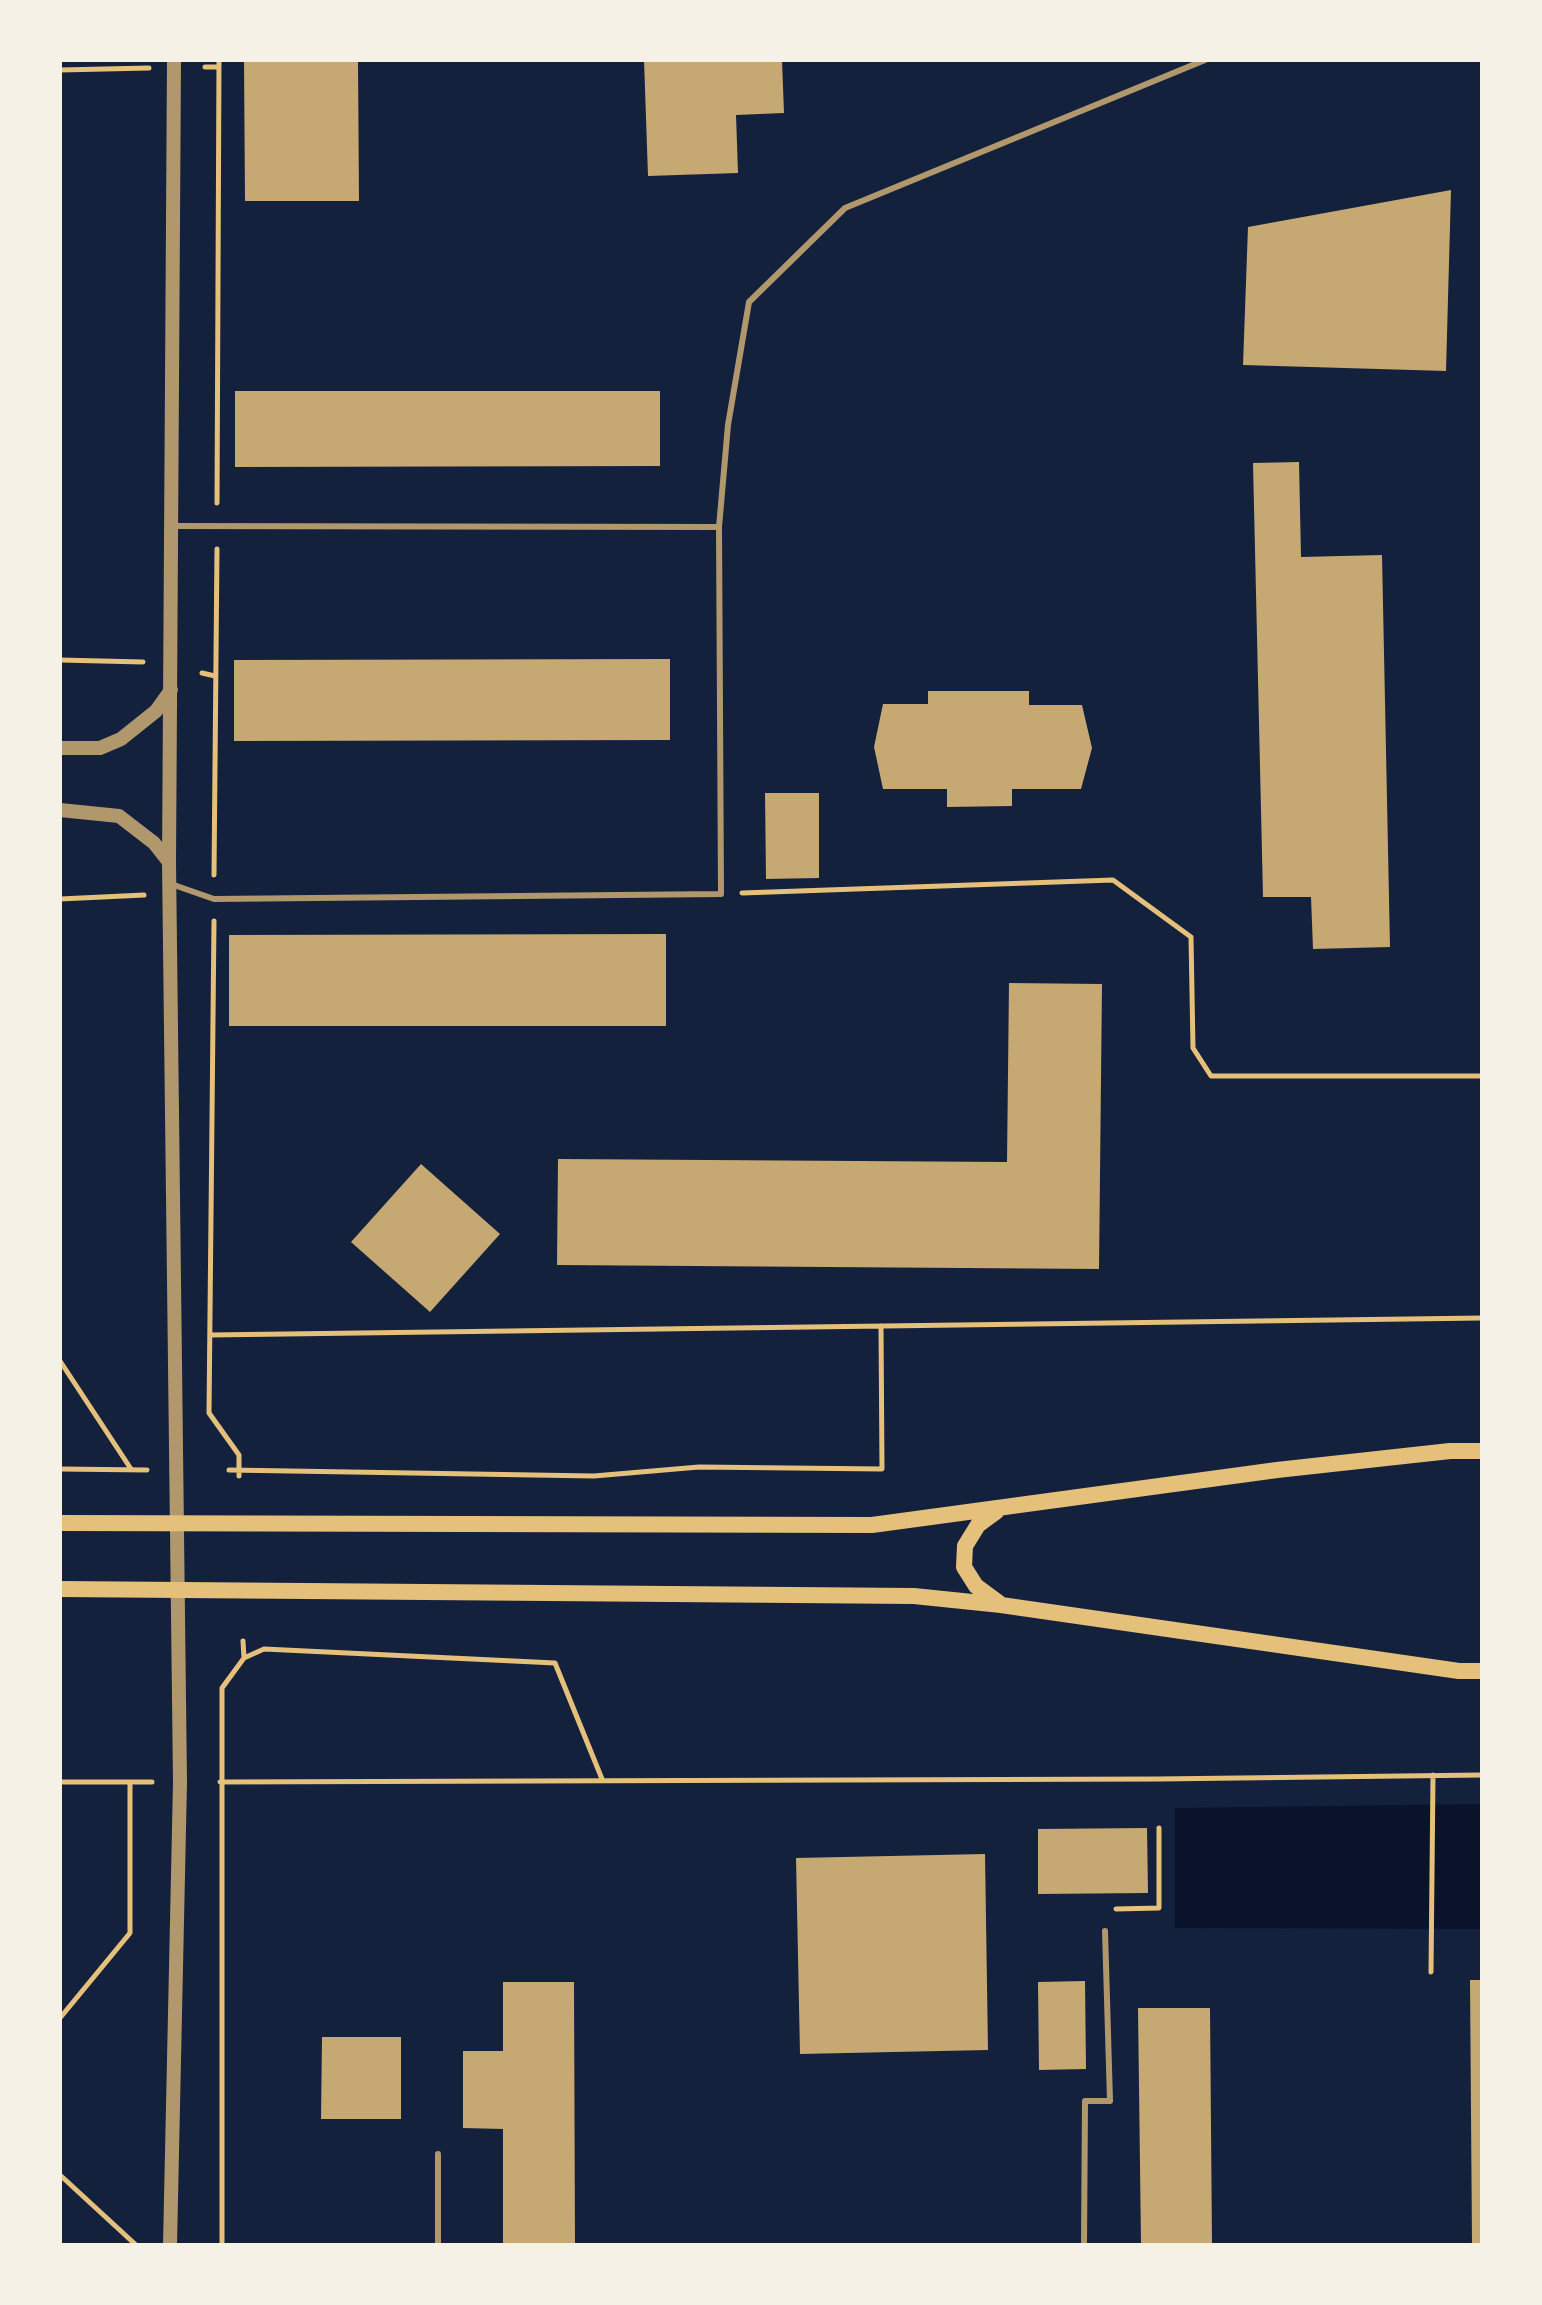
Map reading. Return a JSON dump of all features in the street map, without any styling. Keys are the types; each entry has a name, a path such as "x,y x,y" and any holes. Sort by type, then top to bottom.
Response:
{"main road":[{"path":"60,1523 872,1525 1277,1470 1450,1451 1482,1451"},
{"path":"999,1510 978,1525 965,1546 964,1567 976,1586 1001,1605"},
{"path":"60,1589 914,1596 1001,1605 1459,1671 1482,1671"}],"street":[{"path":"170,2245 180,1782 169,862 174,60"},
{"path":"60,748 100,748 121,739 156,711 171,690"},
{"path":"60,810 119,816 154,843 169,862"}],"lane":[{"path":"171,884 214,899 721,894 719,527 728,425 749,302 845,208 1205,60"},
{"path":"172,526 719,527"},
{"path":"1084,2245 1085,2101 1110,2101 1105,1931"},
{"path":"438,2154 438,2245"}],"path":[{"path":"205,67 219,63 209,1413 239,1455 239,1473"},
{"path":"60,70 150,68"},
{"path":"60,660 129,660 156,665"},
{"path":"202,673 215,676"},
{"path":"721,894 1113,880 1191,937 1193,1048 1211,1076 1482,1076"},
{"path":"60,899 141,894 152,899"},
{"path":"210,1335 1482,1318"},
{"path":"229,1470 239,1473 594,1476 699,1467 882,1469 881,1326"},
{"path":"60,1361 131,1469"},
{"path":"60,1469 147,1470"},
{"path":"243,1641 244,1658"},
{"path":"222,2245 222,1688 244,1658 264,1649 555,1663 602,1779"},
{"path":"1431,1972 1433,1775"},
{"path":"220,1782 1127,1780 1482,1775"},
{"path":"60,1782 153,1782"},
{"path":"60,2018 130,1933 130,1782"},
{"path":"1105,1931 1104,1909 1159,1908 1159,1828"},
{"path":"60,2175 136,2245"}],"water":[{"path":"1482,1804 1482,1929 1175,1928 1175,1808"}],"building":[{"path":"244,60 358,60 359,201 245,201"},
{"path":"644,60 782,60 784,113 736,115 738,173 648,176"},
{"path":"1451,190 1446,371 1243,365 1248,227"},
{"path":"235,391 660,391 660,466 235,467"},
{"path":"1299,462 1301,557 1382,555 1390,947 1313,949 1311,897 1263,897 1253,463"},
{"path":"670,659 670,740 234,741 234,660"},
{"path":"928,691 1029,691 1029,705 1082,705 1092,748 1081,789 1012,789 1012,806 947,807 947,789 883,789 874,747 883,704 928,704"},
{"path":"765,793 819,793 819,878 766,879"},
{"path":"666,934 666,1026 229,1026 229,935"},
{"path":"1009,983 1102,984 1099,1269 557,1265 558,1159 1007,1162"},
{"path":"421,1164 500,1234 430,1312 351,1242"},
{"path":"1147,1828 1148,1893 1038,1894 1038,1829"},
{"path":"985,1854 988,2050 800,2054 796,1858"},
{"path":"1470,1980 1482,1980 1482,2245 1472,2245"},
{"path":"1085,1981 1086,2069 1039,2070 1038,1982"},
{"path":"503,1982 574,1982 575,2245 503,2245 503,2129 463,2128 463,2051 503,2051"},
{"path":"1138,2008 1210,2008 1212,2245 1141,2245"},
{"path":"322,2037 401,2037 401,2119 321,2119"}]}
